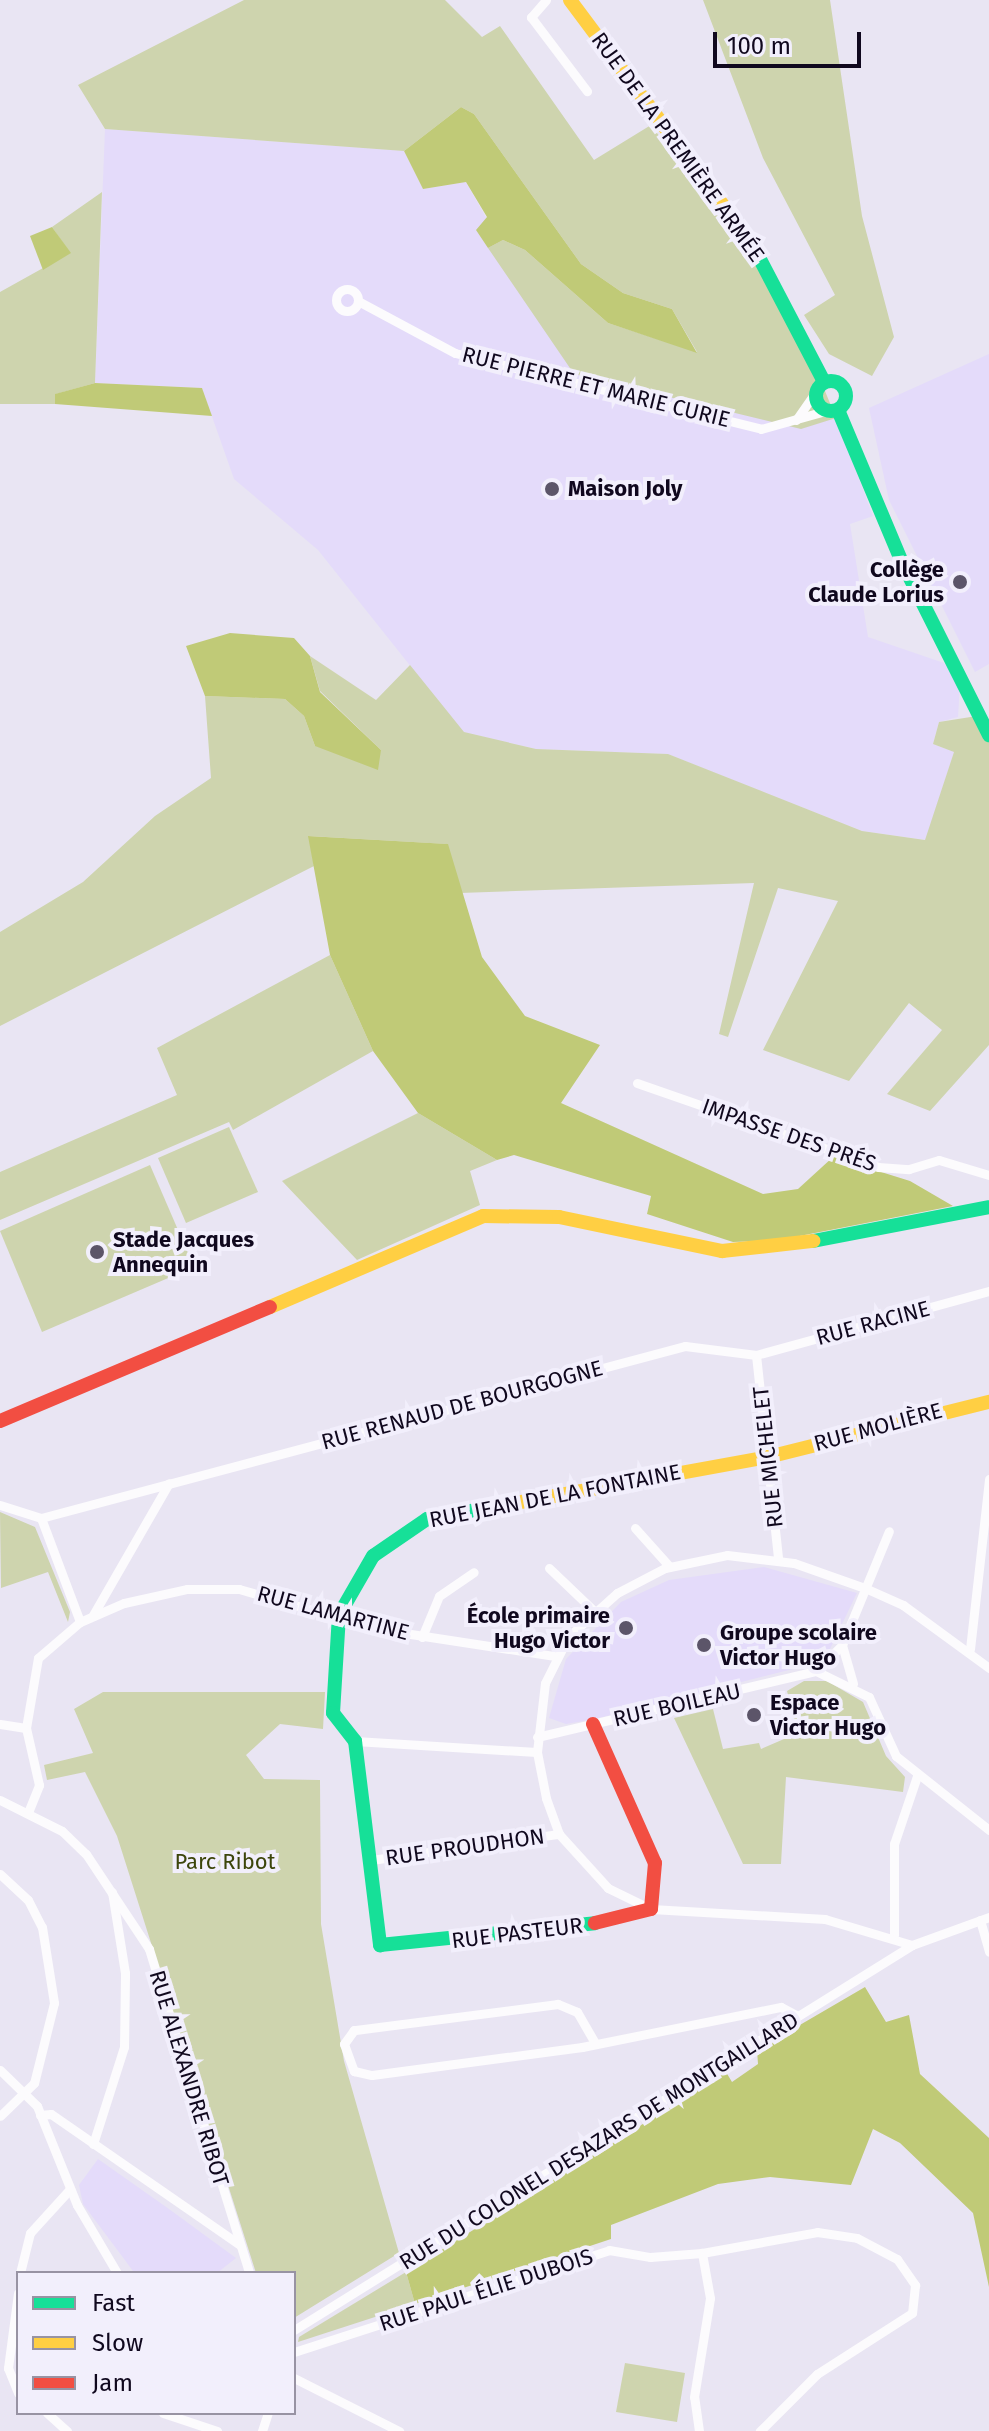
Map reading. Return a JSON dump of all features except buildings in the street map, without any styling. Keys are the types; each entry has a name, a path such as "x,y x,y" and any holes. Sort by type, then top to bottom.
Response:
{"street":[{"path":"546,0 531,17 587,91"},
{"name":"RUE DE LA PREMIÈRE ARMÉE","path":"570,0 744,229 989,735"},
{"name":"RUE PIERRE ET MARIE CURIE","path":"358,301 455,353 761,429 831,410"},
{"path":"796,420 820,386"},
{"name":"RUE DE LA PREMIÈRE ARMÉE","path":"820,386 845,392 831,410"},
{"name":"IMPASSE DES PRÉS","path":"637,1083 878,1167 909,1169 939,1160 989,1175"},
{"path":"0,1421 483,1216 559,1217 722,1251 758,1251 989,1207"},
{"name":"RUE RACINE","path":"756,1355 989,1291"},
{"name":"RUE RENAUD DE BOURGOGNE","path":"41,1518 685,1346 756,1355"},
{"name":"RUE MICHELET","path":"756,1355 778,1559"},
{"name":"RUE MOLIÈRE","path":"768,1457 989,1402"},
{"name":"RUE JEAN DE LA FONTAINE","path":"339,1615 373,1556 427,1519 768,1457"},
{"path":"970,1649 989,1479"},
{"path":"93,1615 169,1483"},
{"path":"0,1505 41,1518 80,1622"},
{"path":"635,1528 670,1567"},
{"path":"853,1683 816,1671 842,1645 889,1531"},
{"path":"908,1948 894,1935 825,1919 651,1909 608,1888 559,1834 537,1752 537,1737 555,1656 594,1611 670,1567 727,1555 778,1559 865,1588 970,1649 989,1668"},
{"path":"549,1568 594,1611"},
{"name":"RUE LAMARTINE","path":"422,1637 439,1596 474,1572"},
{"name":"RUE LAMARTINE","path":"29,1810 39,1774 26,1728 38,1658 80,1622 93,1615 160,1593 220,1587 422,1637 555,1656"},
{"path":"339,1615 333,1713 355,1741 371,1860"},
{"path":"842,1645 853,1683 875,1707 896,1756 917,1776 989,1830"},
{"name":"RUE BOILEAU","path":"537,1737 816,1671"},
{"path":"0,1724 26,1728"},
{"path":"593,1724 655,1863 651,1909"},
{"path":"355,1741 537,1752"},
{"path":"894,1935 894,1844 917,1776"},
{"name":"RUE ALEXANDRE RIBOT","path":"0,1800 29,1810 86,1854 149,1949 248,2271"},
{"name":"RUE PROUDHON","path":"371,1860 559,1834"},
{"name":"RUE PASTEUR","path":"371,1860 380,1945 628,1920 651,1909"},
{"path":"0,1874 28,1900 52,1970 50,2034 28,2093 0,2116"},
{"path":"93,2144 124,2047 125,1973 112,1892"},
{"path":"984,1919 989,1952"},
{"name":"RUE DU COLONEL DESAZARS DE MONTGAILLARD","path":"296,2329 908,1948 984,1919"},
{"path":"595,2043 577,2012 558,2004 354,2030 344,2044 354,2071 372,2075 595,2043 781,2007 798,2016"},
{"path":"0,2070 28,2093 70,2189 115,2271"},
{"path":"40,2115 93,2144 240,2245"},
{"path":"20,2271 30,2233 70,2189"},
{"name":"RUE PAUL ÉLIE DUBOIS","path":"296,2351 609,2250 650,2257 702,2253 817,2232 857,2238 897,2259 915,2285 912,2313 901,2326 817,2374 760,2431"},
{"path":"699,2431 694,2397 710,2298 702,2253"},
{"path":"4,2381 15,2342"},
{"path":"296,2379 399,2431"},
{"path":"49,2415 67,2431"},
{"path":"169,2415 217,2431"}],"shaded area":[{"path":"105,129 404,151 423,189 466,182 574,374 836,418 873,516 850,524 868,637 944,663 960,684 958,717 939,722 933,744 954,752 926,840 862,831 667,754 536,749 463,732 318,550 234,479 202,388 95,383"},
{"name":"Collège Claude Lorius","path":"989,354 989,664 975,672 889,500 869,408"},
{"name":"Groupe scolaire Victor Hugo","path":"764,1567 857,1593 829,1651 809,1665 595,1719 566,1724 549,1718 566,1659 621,1602 669,1580"},
{"path":"98,2159 236,2258 220,2271 133,2271 83,2204 79,2185"}],"green space":[{"path":"244,0 445,0 482,37 500,26 594,160 651,125 796,320 836,418 801,429 574,374 488,248 503,240 525,250 608,323 697,352 672,309 623,293 581,264 474,114 461,107 404,151 105,129 78,85"},
{"path":"703,0 830,0 862,216 894,337 872,376 829,354 804,315 835,295 763,158"},
{"path":"461,107 474,114 581,264 623,293 672,309 697,353 608,323 525,250 503,240 488,248 476,230 487,217 466,182 423,189 404,151"},
{"path":"102,192 95,383 56,394 55,404 0,404 0,292 70,253 52,227"},
{"path":"52,227 71,253 43,270 30,236"},
{"path":"95,383 202,388 212,416 55,404 55,394"},
{"path":"230,633 294,638 310,656 320,692 381,750 378,770 315,746 304,716 285,699 205,696 186,646"},
{"path":"310,656 376,700 410,665 464,732 536,749 668,754 862,831 925,840 954,752 933,744 939,722 977,716 989,742 989,1045 930,1111 887,1094 942,1030 909,1003 849,1081 763,1050 838,901 778,888 728,1037 719,1034 754,883 460,893 447,844 309,836 314,866 0,1026 0,932 83,882 155,816 211,778 205,696 285,699 304,716 315,746 381,750 320,691"},
{"path":"308,836 448,844 482,957 525,1016 600,1045 561,1103 763,1194 798,1189 833,1157 910,1181 953,1206 779,1240 733,1242 647,1214 651,1196 514,1155 497,1160 418,1113 373,1051 330,955"},
{"path":"330,955 373,1051 233,1130 229,1122 0,1220 0,1172 177,1095 157,1048"},
{"path":"418,1113 497,1160 470,1171 480,1205 357,1260 282,1181"},
{"path":"229,1127 258,1192 186,1223 158,1158"},
{"name":"Stade Jacques Annequin","path":"150,1165 194,1267 42,1332 0,1231"},
{"path":"0,1512 35,1527 70,1612 68,1622 48,1572 1,1588"},
{"path":"804,1681 827,1681 863,1702 886,1756 905,1777 903,1792 786,1777 781,1864 743,1864 674,1718 713,1709 723,1749 759,1743 761,1749 798,1733 787,1691"},
{"name":"Parc Ribot","path":"103,1692 325,1692 323,1729 280,1724 246,1755 264,1779 320,1780 321,1924 344,2061 399,2253 296,2317 296,2271 255,2271 117,1836 85,1772 47,1780 44,1765 93,1753 74,1709"},
{"path":"865,1987 886,2022 909,2015 920,2074 989,2138 989,2287 973,2213 900,2143 873,2129 851,2185 770,2177 718,2184 611,2225 611,2239 415,2304 406,2272 726,2072 732,2082 758,2064 757,2050"},
{"path":"406,2272 415,2304 298,2342 299,2337"},
{"path":"625,2363 685,2373 677,2422 616,2412"}],"traffic: fast":[{"path":"752,244 824,382"},
{"path":"831,381 842,385 846,396 842,407 831,411 820,407 816,396 820,385 831,381"},
{"path":"838,410 902,562 989,735"},
{"path":"813,1241 989,1207"},
{"path":"493,1507 427,1519 373,1556 339,1615 333,1713 355,1741 380,1945 595,1923"}],"traffic: slow":[{"path":"570,0 752,244"},
{"path":"270,1307 483,1216 559,1217 722,1251 813,1241"},
{"path":"493,1507 768,1457 989,1402"}],"traffic: jam":[{"path":"0,1421 270,1307"},
{"path":"593,1724 655,1863 651,1909 595,1923"}],"place":[{"name":"Maison Joly","path":"552,489"},
{"name":"Collège Claude Lorius","path":"960,582"},
{"name":"Stade Jacques Annequin","path":"97,1252"},
{"name":"École primaire Hugo Victor","path":"626,1628"},
{"name":"Groupe scolaire Victor Hugo","path":"704,1645"},
{"name":"Espace Victor Hugo","path":"754,1715"}]}
